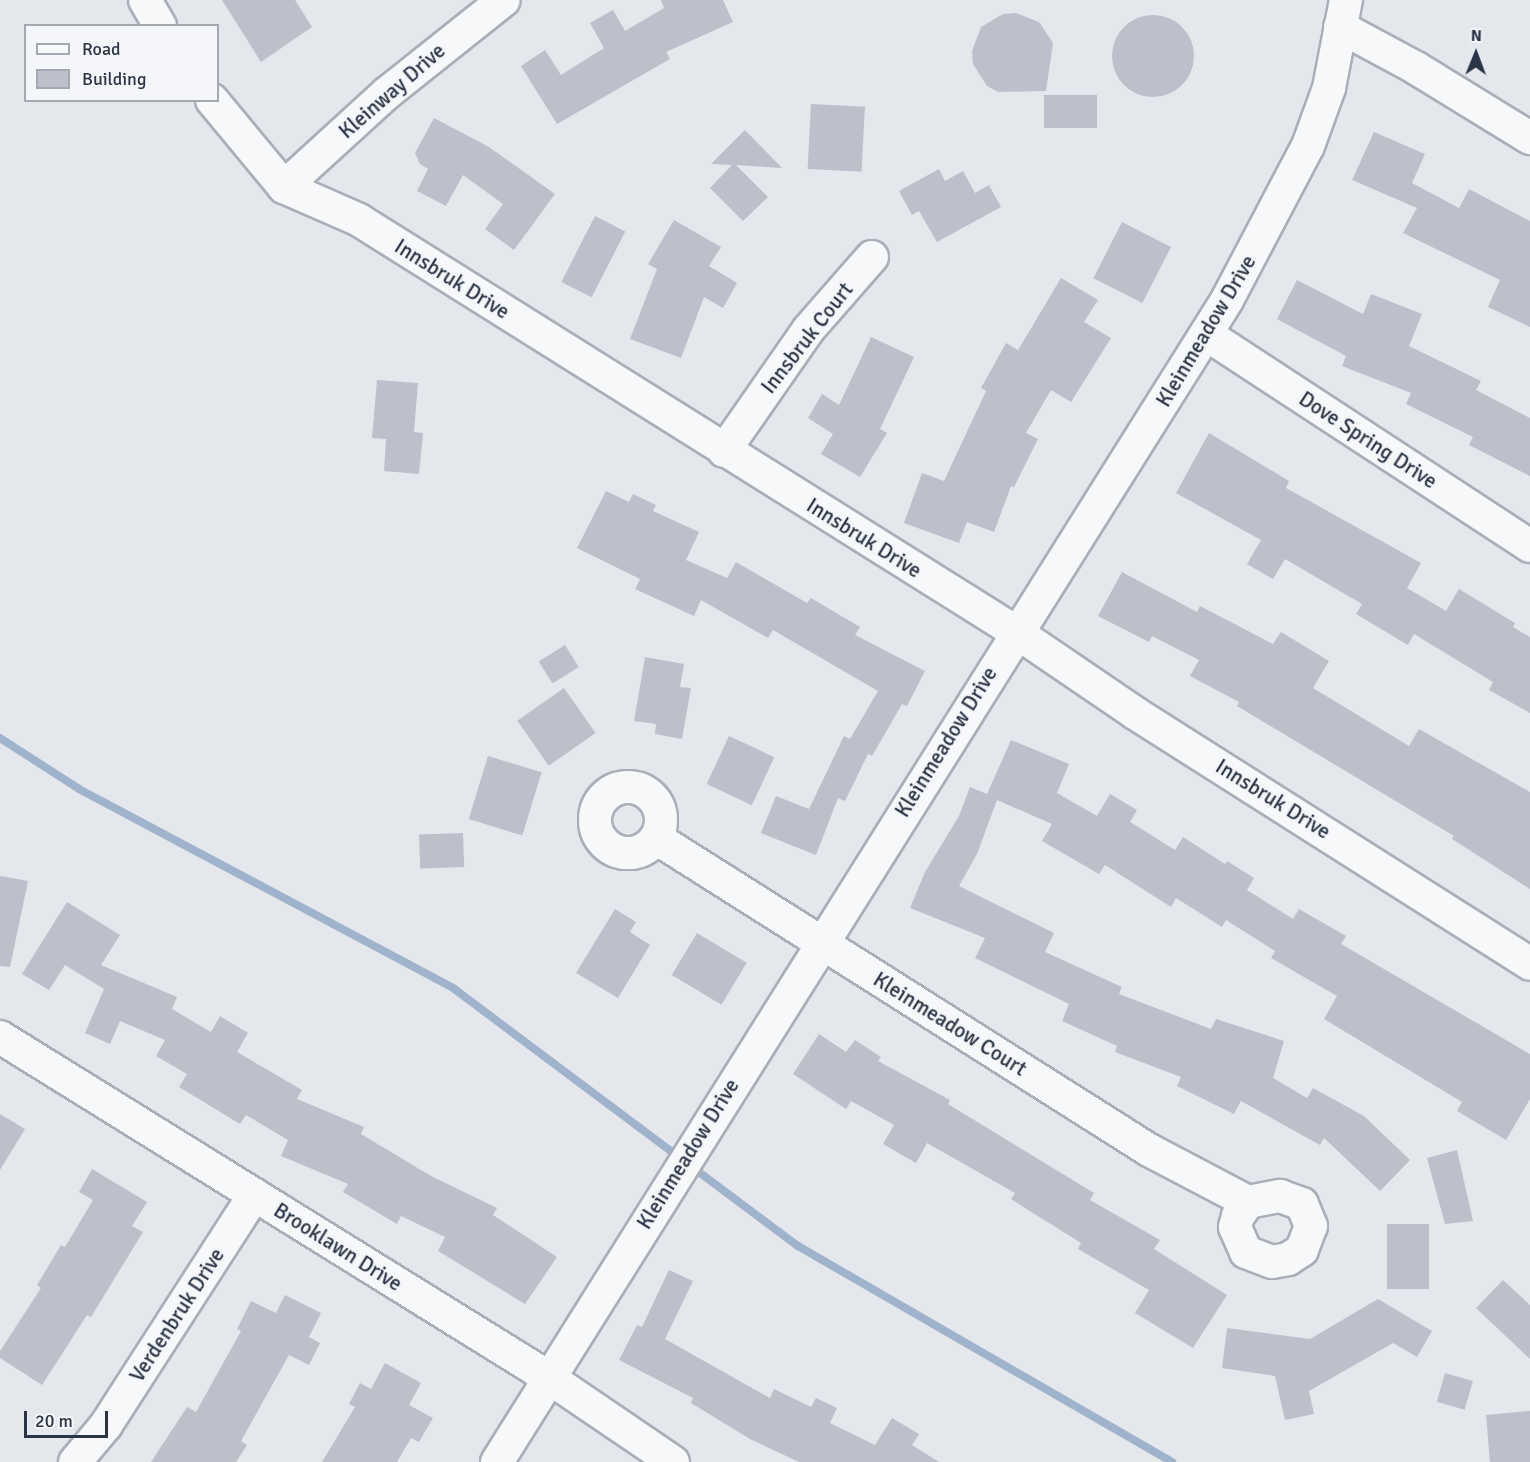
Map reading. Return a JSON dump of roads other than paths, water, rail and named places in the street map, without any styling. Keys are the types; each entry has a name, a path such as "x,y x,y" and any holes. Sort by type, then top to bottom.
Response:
{"street":[{"path":"145,0 159,24"},
{"name":"Kleinway Drive","path":"284,187 387,93 504,0"},
{"path":"1343,14 1416,68 1530,138"},
{"name":"Kleinmeadow Drive","path":"496,1462 1016,632 1206,334 1308,146 1329,88 1343,14"},
{"name":"Innsbruk Drive","path":"214,102 284,187 359,220 1016,632 1135,713 1530,964"},
{"name":"Innsbruk Court","path":"724,451 807,330 872,257"},
{"name":"Dove Spring Drive","path":"1206,334 1530,546"},
{"name":"Kleinmeadow Court","path":"656,838 1149,1150 1248,1202"},
{"name":"Brooklawn Drive","path":"0,1037 548,1377 673,1462"},
{"name":"Verdenbruk Drive","path":"75,1462 106,1425 254,1195"}],"waterway":[{"path":"0,738 79,789 453,988 798,1246 1172,1462"}]}
